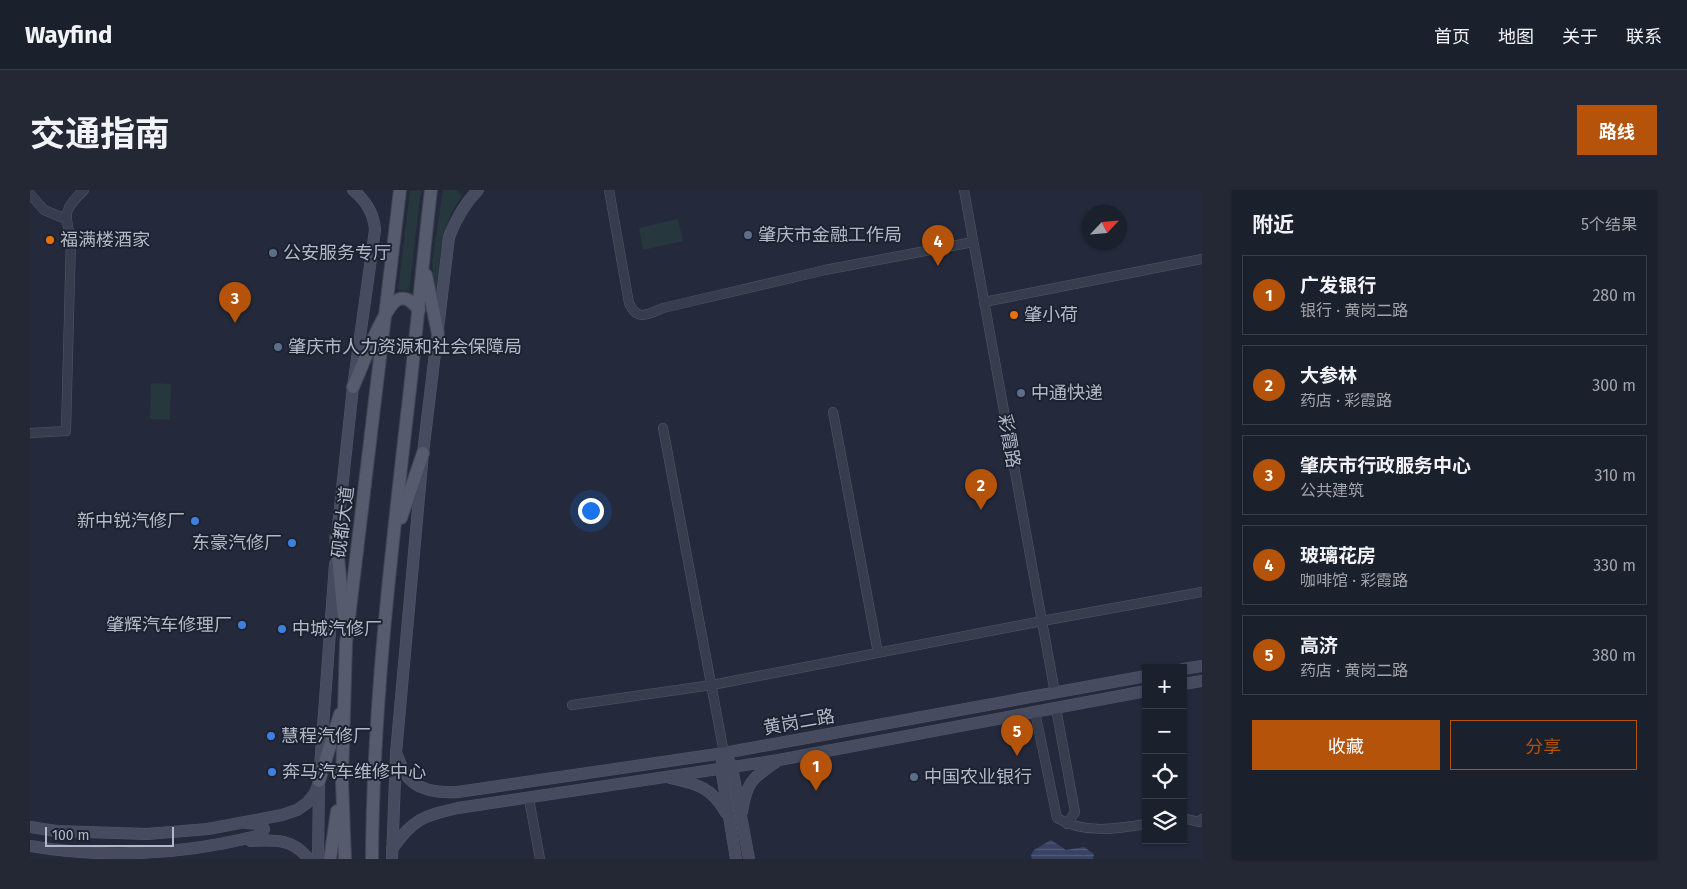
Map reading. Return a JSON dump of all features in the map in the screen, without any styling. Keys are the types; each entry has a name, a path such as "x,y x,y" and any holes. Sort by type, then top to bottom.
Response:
{"main road":[{"path":"318,859 319,782 336,537 351,419 353,387 375,230 375,223 371,212 353,190"},
{"name":"砚都大道","path":"345,859 342,781 346,643 400,190"},
{"path":"372,859 372,793 377,714 392,544 419,310 430,190"},
{"path":"392,854 396,753 423,453 449,237 455,221 464,206 478,190"},
{"path":"423,260 438,334"},
{"path":"353,387 386,311 396,300 402,299 410,300 419,310"},
{"path":"392,544 423,453"},
{"path":"336,537 346,643"},
{"path":"1187,668 1202,666"},
{"name":"黄岗二路","path":"396,753 405,773 417,785 430,791 458,792 724,753 1142,677"},
{"path":"1187,683 1202,681"},
{"name":"黄岗二路","path":"392,854 404,831 417,820 458,808 779,760 1142,692"},
{"path":"30,827 56,831 147,834 208,829 297,810 307,803 315,793 345,697"},
{"path":"850,730 853,746"},
{"path":"724,753 735,818 749,859"},
{"path":"736,859 735,818 745,793 750,782 757,775 779,760"},
{"path":"664,777 695,784 707,790 735,818"},
{"path":"330,859 342,781"},
{"path":"458,792 453,801 458,808"},
{"path":"234,842 261,835 264,829 260,824 238,823"},
{"path":"30,846 54,850 114,852 175,851 234,842 270,840 288,843 309,859"}],"street":[{"path":"30,434 66,431 71,239 66,220 68,206 84,190"},
{"path":"609,190 629,303 632,310 642,315 648,315 663,308 825,270 973,242"},
{"name":"彩霞路","path":"964,190 1055,693"},
{"path":"30,194 44,210 66,220"},
{"path":"984,302 1202,260"},
{"path":"833,412 878,653"},
{"path":"663,428 724,753"},
{"path":"572,705 712,685 1202,592"},
{"path":"1056,708 1075,812 1067,824"},
{"path":"1035,712 1057,818 1067,824 1100,829 1142,824"},
{"path":"529,798 540,859"},
{"path":"1187,819 1199,822 1202,819"}],"shaded area":[{"path":"421,190 409,291 398,290 410,191"},
{"path":"443,190 456,190 462,196 449,218 445,231 436,295 434,295 432,262"},
{"path":"678,219 683,241 643,250 639,228"},
{"path":"151,383 171,384 170,420 150,419"}],"water":[{"path":"1051,840 1066,850 1084,847 1094,854 1093,859 1032,859 1031,855 1034,850"}],"place":[{"name":"肇庆市金融工作局","path":"748,235"},
{"name":"福满楼酒家","path":"50,240"},
{"name":"公安服务专厅","path":"273,253"},
{"name":"玻璃花房","path":"938,266"},
{"name":"肇小荷","path":"1014,315"},
{"name":"肇庆市行政服务中心","path":"235,323"},
{"name":"肇庆市人力资源和社会保障局","path":"278,347"},
{"name":"中通快递","path":"1021,393"},
{"name":"大参林","path":"981,510"},
{"name":"新中锐汽修厂","path":"195,521"},
{"name":"东豪汽修厂","path":"292,543"},
{"name":"肇辉汽车修理厂","path":"242,625"},
{"name":"中城汽修厂","path":"282,629"},
{"name":"慧程汽修厂","path":"271,736"},
{"name":"高济","path":"1017,756"},
{"name":"奔马汽车维修中心","path":"272,772"},
{"name":"中国农业银行","path":"914,777"},
{"name":"广发银行","path":"816,791"}]}
